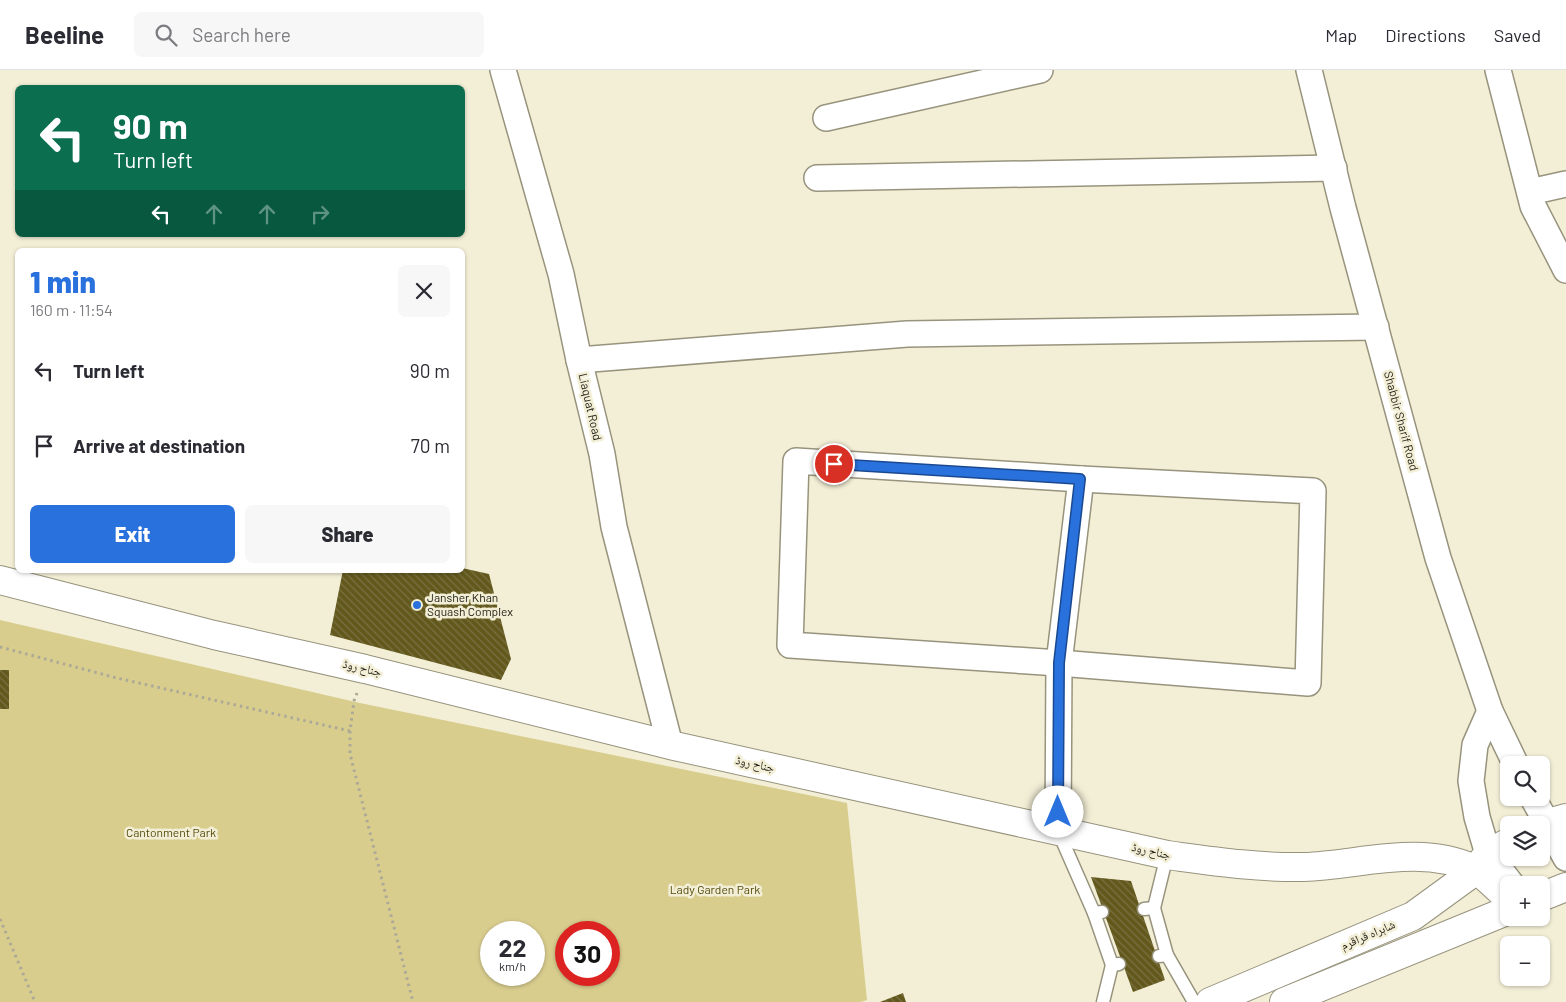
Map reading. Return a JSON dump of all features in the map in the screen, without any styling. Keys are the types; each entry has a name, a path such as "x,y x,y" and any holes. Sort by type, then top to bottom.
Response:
{"main road":[{"name":"جناح روڈ","path":"0,580 214,635 365,669 670,746 1167,855 1224,863 1273,867 1305,867 1397,857 1447,860 1491,855 1500,877"},
{"name":"شاہراہ قراقرم","path":"1210,1002 1413,916 1491,855"},
{"path":"1550,893 1566,887"},
{"path":"1284,1002 1500,914"}],"street":[{"name":"Liaquat Road","path":"503,70 561,274 579,360 602,454 614,526 670,746"},
{"path":"826,118 1040,70"},
{"name":"Shabbir Sharif Road","path":"1309,70 1438,558 1490,711 1512,756"},
{"path":"1498,70 1533,206 1566,270"},
{"path":"817,178 1334,168"},
{"path":"1530,192 1566,184"},
{"path":"579,360 907,334 1376,328"},
{"path":"796,461 1080,479 1313,490 1308,683 1059,663 790,645 796,461"},
{"path":"1058,831 1059,663 1080,479"},
{"path":"1490,711 1475,745 1471,781 1477,817 1491,855 1506,876"},
{"path":"1539,806 1551,822 1566,858"}],"lane":[{"path":"1058,831 1098,912 1116,964 1103,1002"},
{"path":"1167,855 1149,908 1163,955 1194,1002"}],"path":[{"path":"0,647 117,678 350,731"},
{"path":"365,669 354,701 350,731 350,754 413,1002"},
{"path":"0,919 35,1002"}],"green space":[{"path":"0,620 360,703 847,803 867,1000 861,1002 0,1002"}],"building":[{"name":"Jansher Khan Squash Complex","path":"465,569 489,574 511,659 501,680 330,635 342,573 465,573"},
{"path":"0,670 9,670 9,709 0,709"},
{"path":"1091,877 1131,881 1165,980 1133,992"},
{"path":"903,993 906,1002 880,1002"}],"place":[{"name":"Jansher Khan Squash Complex","path":"417,605"}],"route":[{"path":"834,464 1080,479 1059,663 1058,812"}],"park label":[{"name":"Cantonment Park","path":"171,833"},
{"name":"Lady Garden Park","path":"715,890"}]}
